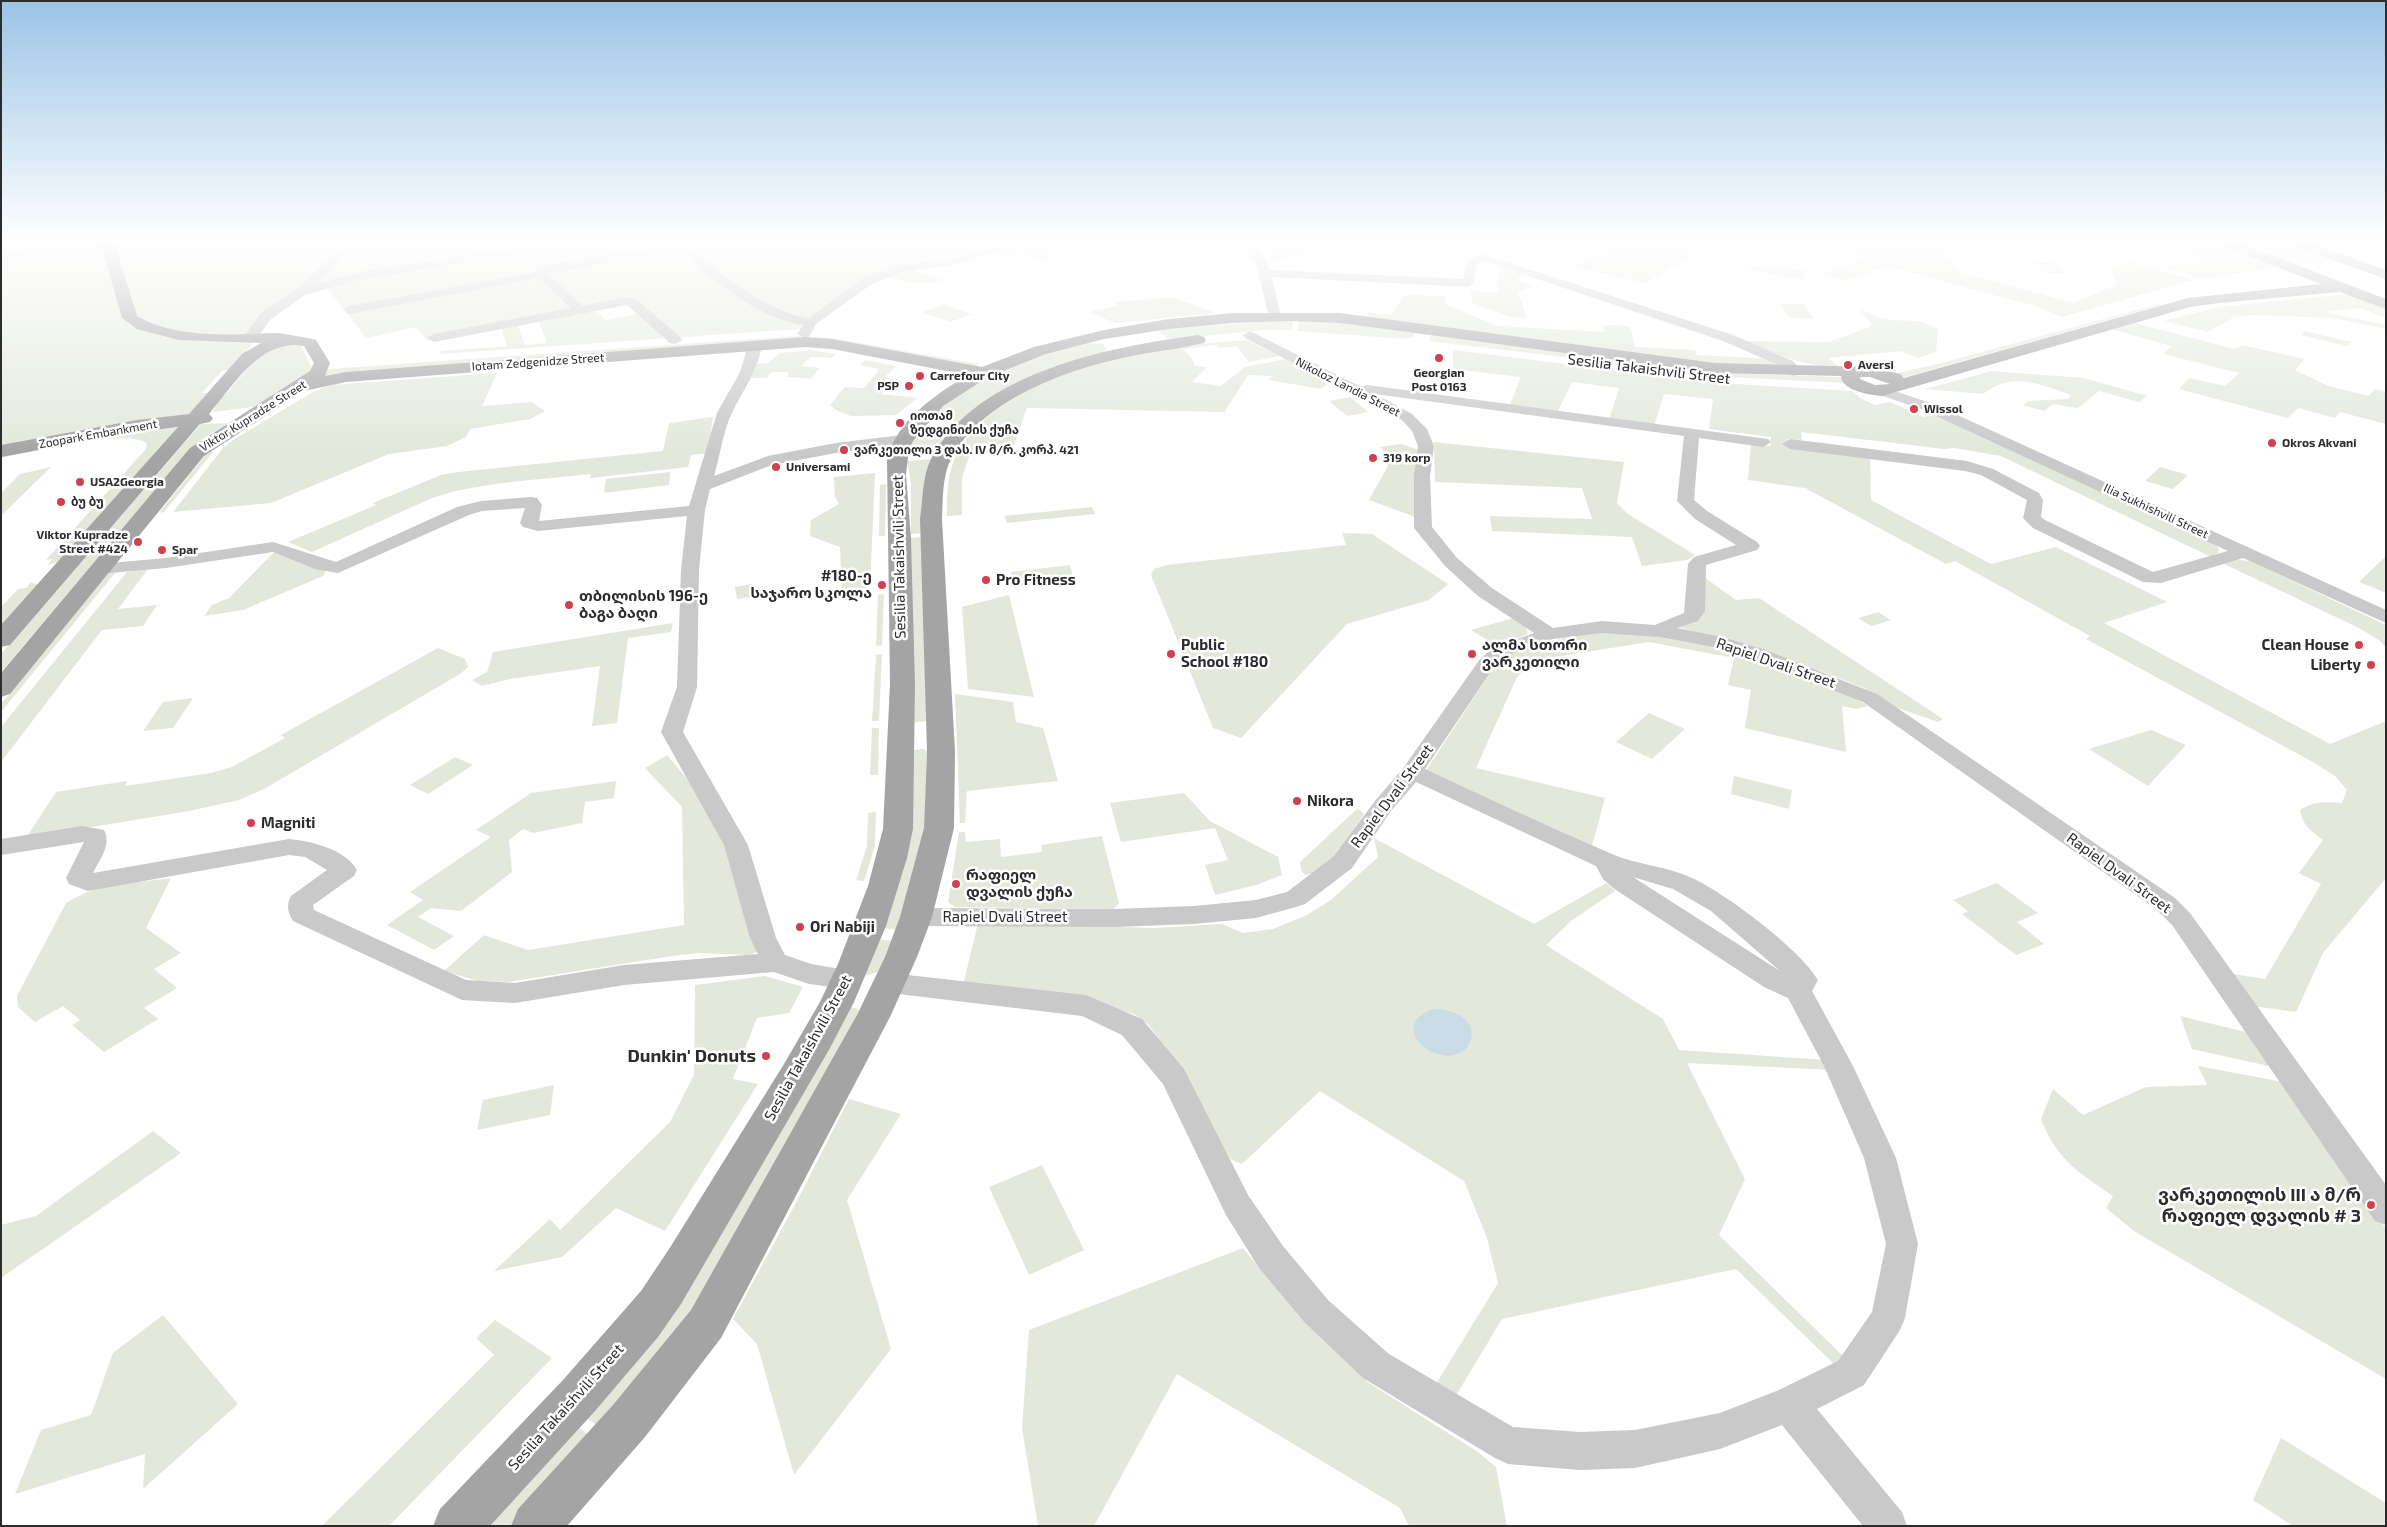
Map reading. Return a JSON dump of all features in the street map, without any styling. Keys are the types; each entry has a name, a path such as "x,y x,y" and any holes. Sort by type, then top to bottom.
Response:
{"main road":[{"path":"129,312 130,318 134,322 147,328 187,336 252,339 295,338 308,342 322,363"},
{"path":"1868,381 1908,366 2124,312"},
{"path":"1868,381 1894,389 1900,385 2131,312"},
{"name":"Sesilia Takaishvili Street","path":"456,1526 584,1393 657,1304 778,1106 842,991 874,917 898,835 902,723 900,537 896,474 909,448 922,414 942,398 1004,364 1077,341 1161,326 1274,317 1340,318 1746,381 1868,381"},
{"path":"1161,326 1154,330 1153,335 1163,340 1178,342"},
{"name":"Iotam Zedgenidze Street","path":"322,363 345,364 675,340 808,328 846,338 1004,364"},
{"path":"1405,341 1423,338 1424,334 1419,329"},
{"path":"1233,337 1286,334"},
{"path":"535,1526 629,1422 706,1324 882,1000 916,917 939,828 941,752 932,519 938,471 951,444 977,415 1013,393 1058,372 1111,355 1178,342 1215,338"},
{"path":"248,358 257,343 252,339"},
{"path":"1077,341 1099,340 1110,343 1114,348 1111,355"},
{"name":"Sesilia Takaishvili Street","path":"1381,340 1682,370 1795,372 1868,381"},
{"name":"Viktor Kupradze Street","path":"1,640 248,358 270,346 295,341 308,342"},
{"name":"Iotam Zedgenidze Street","path":"300,387 346,377 755,346 821,343 985,373"},
{"name":"Viktor Kupradze Street","path":"1,689 197,452 258,411 300,387 318,374 322,363"},
{"name":"Zoopark Embankment","path":"1,451 137,426 258,411"},
{"path":"937,430 945,432 951,444 909,448 914,432 937,430"},
{"path":"902,723 916,728 940,720"},
{"path":"902,754 910,745 924,741 936,745 941,752"},
{"path":"842,991 851,998 869,1002 882,1000"}],"street":[{"path":"252,339 266,316 271,312"},
{"path":"353,312 368,321"},
{"path":"434,338 568,312"},
{"path":"644,312 675,340"},
{"path":"772,312 794,320 808,328 827,312"},
{"path":"1273,312 1274,317"},
{"path":"1650,312 1728,338 1788,364 1795,372"},
{"name":"Nikoloz Landia Street","path":"1250,335 1280,352 1353,387 1407,417 1419,429 1426,446 1422,469 1423,528 1451,562 1485,592 1548,634"},
{"path":"755,346 744,378 724,413 696,510 690,570 687,688 672,732 736,845 763,938 776,962"},
{"name":"Ilia Sukhishvili Street","path":"1868,381 2386,617"},
{"name":"Ilia Sukhishvili Street","path":"1900,385 1926,406"},
{"path":"1353,387 1763,442"},
{"path":"1660,631 1663,627 1691,617 1695,611 1697,564 1700,561 1751,546 1701,515 1685,501 1692,433"},
{"path":"1790,444 1966,466 1987,472 2033,497 2035,500 2032,518 2039,524 2150,578 2161,577 2245,552"},
{"path":"703,486 768,461 830,449 909,448"},
{"path":"99,569 166,563 273,547 285,549 330,568 338,568 463,511 481,506 531,502 534,505 530,523 538,526 696,510"},
{"name":"Rapiel Dvali Street","path":"916,917 1114,918 1194,916 1256,909 1296,898 1343,862 1384,806 1412,772 1487,663 1500,652 1548,634 1602,627 1660,631 1722,643 1756,653 1870,698 2166,904 2181,919 2386,1211"},
{"path":"882,1000 1086,1006 1132,1027 1174,1077 1237,1205 1272,1257 1316,1311 1376,1366 1508,1445 1580,1451 1635,1449 1720,1432 1789,1404 1851,1373 1888,1318 1902,1244 1880,1158 1838,1066 1798,991 1768,976 1622,882 1612,873 1606,861 1412,772"},
{"path":"1,846 82,834 95,836 96,842 78,878 88,882 279,848 302,847 346,870 300,902 302,915 462,990 515,993 624,975 776,962 809,974 842,991"},
{"path":"1789,1404 1888,1526"}],"shaded area":[{"path":"1,312 123,312 134,327 152,333 251,342 251,346 230,370 223,370 202,393 207,393 190,414 1,448"},
{"path":"135,312 274,312 249,336 185,333 153,325 140,318"},
{"path":"346,312 598,312 606,320 637,314 635,312 766,312 802,326 798,329 439,354 441,351 507,346 501,326 427,340 416,327 366,338","holes":["538,319 547,343 525,345 517,323"]},
{"path":"784,312 820,312 810,318"},
{"path":"923,312 967,312 972,314 950,322"},
{"path":"1090,312 1216,313 1115,323"},
{"path":"1393,312 1465,312 1497,326 1604,332 1603,325 1630,326 1635,347 1695,350 1697,355 1771,359 1780,365 1778,368 1705,364 1367,318 1369,313 1391,315"},
{"path":"1498,312 1525,312 1526,318 1511,317"},
{"path":"1786,312 1810,312 1814,319 1790,318"},
{"path":"1862,312 1868,312 1889,320 1915,321 1930,325 1938,329 1936,352 1918,358 1901,351 1828,358 1840,368 1815,365 1792,359 1747,341 1828,342 1870,327 1871,323"},
{"path":"2050,312 2079,312 2062,317"},
{"path":"2128,312 2135,312 1905,377 1894,374 1942,363"},
{"path":"2198,312 2326,312 2386,325 2386,329 2334,318 2253,315 2234,317 2208,332 2164,321"},
{"path":"2372,312 2386,312 2386,318"},
{"path":"1293,320 1292,330 1263,330 1177,339 1167,338 1159,332 1163,329"},
{"path":"1299,320 1332,321 1415,333 1413,337 1403,339 1298,331"},
{"path":"2135,323 2234,349 2242,345 2305,359 2295,370 2328,386 2369,396 2375,389 2386,392 2386,424 2340,412 2335,418 2298,408 2288,418 2179,389 2189,378 2225,386 2239,373 2163,354 2171,346 2111,329"},
{"path":"2305,331 2352,342 2347,346 2300,335"},
{"path":"1432,334 1672,366 1671,370 1429,341"},
{"path":"796,336 831,338 979,364 974,366 827,340 322,378 329,369"},
{"path":"1246,340 1279,356 1249,362 1237,346 1219,348 1216,345 1183,349 1191,357 1195,366 1207,367 1192,382 1221,386 1245,367 1286,359 1331,381 1321,389 1269,380 1272,376 1248,375 1224,412 1027,408 1011,454 970,454 962,478 962,515 947,516 950,473 960,449 984,421 1014,398 1050,380 1089,366 1171,348"},
{"path":"1085,343 1103,344 1106,349 1104,353 968,415 960,422 929,419 963,391 982,380 1023,362"},
{"path":"300,344 312,368 307,376 253,407 214,412 215,406 260,355 270,347"},
{"path":"810,350 836,354 832,358 811,357 801,366 820,368 811,379 787,377 789,372 771,372 767,378 750,378 757,364 768,363 780,353"},
{"path":"1453,350 1720,383 1852,391 1862,399 1875,405 1890,402 1924,417 1934,414 2216,545 2219,549 2218,553 2211,557 2001,456 1954,448 1944,449 1801,432 1802,440 1787,439 1788,445 1870,456 1871,500 1991,564 2056,547 2167,602 2104,623 2330,744 2386,721 2386,878 2323,953 2296,1012 2252,1006 2233,974 2265,979 2321,884 2299,873 2323,840 2305,824 2300,810 2325,802 2342,803 2347,790 2335,776 2311,761 2086,639 2090,636 1955,561 1946,564 1805,488 1748,480 1751,443 1770,446 1771,437 1709,429 1713,399 1664,394 1654,426 1609,420 1619,388 1572,382 1557,413 1509,407 1521,377 1453,369"},
{"path":"865,360 896,366 885,377 896,379 881,394 917,398 896,415 851,416 836,410 830,405 845,387 864,388 880,369 860,365"},
{"path":"1684,370 1746,374 1841,377 1847,383 1727,377 1684,372"},
{"path":"1992,371 2084,378 2147,396 2139,402 2099,391 2078,408 2053,404 2044,411 2023,405 2028,401 2068,399 2071,395 2037,384 2016,381 1994,387 1983,394 1925,389"},
{"path":"497,373 482,406 532,402 545,411 530,419 470,429 466,437 447,446 389,454 271,503 173,512 224,447 311,393 331,385"},
{"path":"1350,397 1368,412 1347,416 1329,401"},
{"path":"713,417 708,453 691,455 688,467 590,478 591,474 470,488 432,498 312,552 288,542 376,505 373,503 441,475 663,451 669,423"},
{"path":"228,423 189,450 1,672 1,654 201,424"},
{"path":"177,428 59,561 48,565 52,559 46,560 146,449 147,444 137,440 121,438 77,443 1,458 1,455 143,429"},
{"path":"920,435 947,438 940,447 932,452 910,450 909,448 915,437"},
{"path":"1434,442 1624,462 1617,503 1628,514 1695,555 1687,560 1642,566 1632,537 1492,531 1490,516 1592,519 1582,488 1435,482"},
{"path":"1401,444 1419,450 1415,517 1369,500 1388,466 1383,450 1380,447"},
{"path":"208,452 213,452 164,512 159,513"},
{"path":"935,459 924,533 911,534 911,483 907,461"},
{"path":"51,467 1,516 1,493 20,474"},
{"path":"2160,467 2188,475 2173,489 2145,481"},
{"path":"670,472 669,485 604,493 606,479"},
{"path":"875,473 870,587 842,592 840,547 810,536 811,520 839,504 835,497 834,477"},
{"path":"886,484 885,536 879,536 880,485"},
{"path":"1092,507 1095,514 1007,523 1004,516"},
{"path":"1342,533 1372,534 1448,584 1429,600 1347,624 1241,738 1213,728 1151,575 1154,569 1167,565 1346,545"},
{"path":"924,537 926,721 913,723 911,538"},
{"path":"274,552 325,570 325,573 323,576 243,610 204,616 212,605 229,598"},
{"path":"2386,556 2386,593 2359,582"},
{"path":"2236,559 2252,562 2386,625 2386,648 2379,640 2359,628 2222,563"},
{"path":"1070,565 1074,580 1014,587 1011,572"},
{"path":"148,569 118,609 157,605 143,626 102,630 1,762 1,727 127,572"},
{"path":"109,573 115,573 1,712 1,704"},
{"path":"1704,577 1736,600 1759,598 1943,719 1938,722 1892,706 1864,688 1758,649 1678,627"},
{"path":"31,582 38,585 1,626 1,607 18,589 26,588"},
{"path":"752,584 755,596 737,599 735,587"},
{"path":"884,594 882,645 876,646 878,595"},
{"path":"1009,595 1034,697 968,689 962,607"},
{"path":"1878,612 1891,620 1871,626 1858,618"},
{"path":"1513,618 1525,626 1528,634 1497,646 1471,630"},
{"path":"673,623 671,632 628,638 617,723 592,726 600,666 510,679 482,686 472,680 487,672 493,652"},
{"path":"1592,633 1645,633 1733,650 1842,690 1868,706 1857,709 1842,706 1846,752 1745,728 1751,690 1728,685 1734,658 1649,642 1532,662 1517,677 1476,768 1605,798 1592,846 1425,772 1496,664 1530,647 1554,640"},
{"path":"438,648 465,659 468,667 460,674 264,789 239,800 189,811 26,838 56,792 127,781 125,786 211,773 232,767 285,738 281,735"},
{"path":"882,654 879,721 872,721 876,655"},
{"path":"955,694 1013,702 1016,722 1043,728 1058,781 967,791 965,823 960,823"},
{"path":"193,698 173,728 143,731 163,702"},
{"path":"1649,713 1685,729 1652,759 1616,742"},
{"path":"872,728 879,728 878,775 870,775"},
{"path":"2151,730 2186,745 2148,786 2089,749"},
{"path":"923,749 927,751 924,841 898,930 883,928 910,754 914,750"},
{"path":"667,755 713,810 758,952 749,955 700,953 672,956 509,982 478,981 444,971 484,935 528,950 684,925 682,807 645,768"},
{"path":"455,757 473,765 428,794 410,785"},
{"path":"1734,776 1792,790 1789,809 1731,794"},
{"path":"616,781 614,798 585,802 582,823 533,833 523,829 509,840 512,872 461,911 431,908 418,917 454,936 434,950 387,925 423,900 410,892 491,837 476,830 531,793"},
{"path":"1184,793 1210,821 1278,857 1282,875 1256,885 1215,895 1205,865 1228,860 1215,828 1121,842 1110,803"},
{"path":"1358,808 1364,814 1332,859 1315,872 1305,875 1301,870 1300,862"},
{"path":"876,812 875,846 864,881 856,880 867,846 868,813"},
{"path":"959,832 965,832 966,842 1000,839 1001,857 1042,852 1041,845 1102,836 1119,903 1114,909 955,907 948,902"},
{"path":"1374,838 1534,924 1606,883 1615,891 1571,921 1546,945 1663,1019 1679,1050 1827,1060 1833,1070 1687,1063 1745,1179 1719,1235 1843,1356 1835,1365 1736,1269 1502,1319 1452,1402 1433,1389 1498,1283 1487,1238 1464,1181 1320,1091 1242,1164 1230,1159 1180,1070 1149,1025 1134,1014 1066,996 963,985 978,923 1155,928 1222,924 1243,933 1273,929 1307,915 1331,900 1378,857"},
{"path":"171,878 146,928 181,953 154,969 177,988 144,1008 158,1019 104,1052 72,1025 80,1020 63,1006 35,1022 18,1007 17,996 66,903 90,891"},
{"path":"1997,883 2038,913 2017,922 2044,944 2016,955 1962,914 1968,911 1953,900"},
{"path":"877,939 893,941 878,972 864,976"},
{"path":"765,976 803,987 789,1013 757,1018 733,1079 758,1084 665,1231 616,1208 562,1257 494,1271 550,1219 560,1230 670,1122 694,1075 695,985"},
{"path":"851,1007 858,1009 859,1013 725,1265 602,1429 585,1417"},
{"path":"2180,1016 2250,1033 2273,1067 2192,1049"},
{"path":"2198,1066 2283,1082 2386,1229 2386,1379 2134,1231 2106,1208 2113,1196 2070,1164 2054,1145 2041,1119 2053,1089 2083,1115 2146,1087 2207,1085"},
{"path":"554,1085 550,1115 477,1130 483,1100"},
{"path":"849,1099 901,1114 847,1200 891,1349 794,1475 757,1344 733,1319 798,1199"},
{"path":"153,1131 181,1153 1,1278 1,1225 36,1216"},
{"path":"1042,1165 1084,1250 1029,1275 989,1187"},
{"path":"1243,1248 1302,1320 1369,1383 1478,1452 1496,1467 1507,1526 1409,1526 1400,1508 1177,1374 1094,1526 1038,1526 1022,1428 1029,1330"},
{"path":"163,1315 238,1404 143,1489 145,1454 15,1494 41,1430 91,1415 113,1353"},
{"path":"495,1320 552,1358 389,1526 322,1526 494,1355 476,1338"},
{"path":"577,1426 593,1438 513,1526 484,1526"},
{"path":"2281,1438 2386,1503 2386,1526 2293,1526 2253,1500"}],"water":[{"path":"1435,1009 1454,1012 1465,1020 1471,1029 1471,1039 1466,1048 1458,1054 1445,1056 1430,1051 1416,1038 1414,1025 1416,1021 1426,1012"}],"place":[{"name":"Georgian Post 0163","path":"1439,358"},
{"name":"Aversi","path":"1848,365"},
{"name":"Carrefour City","path":"920,376"},
{"name":"PSP","path":"909,386"},
{"name":"Wissol","path":"1914,409"},
{"name":"იოთამ ზედგინიძის ქუჩა","path":"900,423"},
{"name":"Okros Akvani","path":"2272,443"},
{"name":"ვარკეთილი 3 დას. IV მ/რ. კორპ. 421","path":"844,450"},
{"name":"319 korp","path":"1373,458"},
{"name":"Universami","path":"776,467"},
{"name":"USA2Georgia","path":"80,482"},
{"name":"ბუ ბუ","path":"61,502"},
{"name":"Viktor Kupradze Street #424","path":"138,542"},
{"name":"Spar","path":"162,550"},
{"name":"Pro Fitness","path":"986,580"},
{"name":"#180-ე საჯარო სკოლა","path":"882,585"},
{"name":"თბილისის 196-ე ბაგა ბაღი","path":"569,605"},
{"name":"Clean House","path":"2359,645"},
{"name":"Public School #180","path":"1171,654"},
{"name":"ალმა სთორი ვარკეთილი","path":"1472,654"},
{"name":"Liberty","path":"2371,665"},
{"name":"Nikora","path":"1297,801"},
{"name":"Magniti","path":"251,823"},
{"name":"რაფიელ დვალის ქუჩა","path":"956,884"},
{"name":"Ori Nabiji","path":"800,927"},
{"name":"Dunkin' Donuts","path":"766,1056"},
{"name":"ვარკეთილის III ა მ/რ რაფიელ დვალის # 3","path":"2371,1205"}]}
